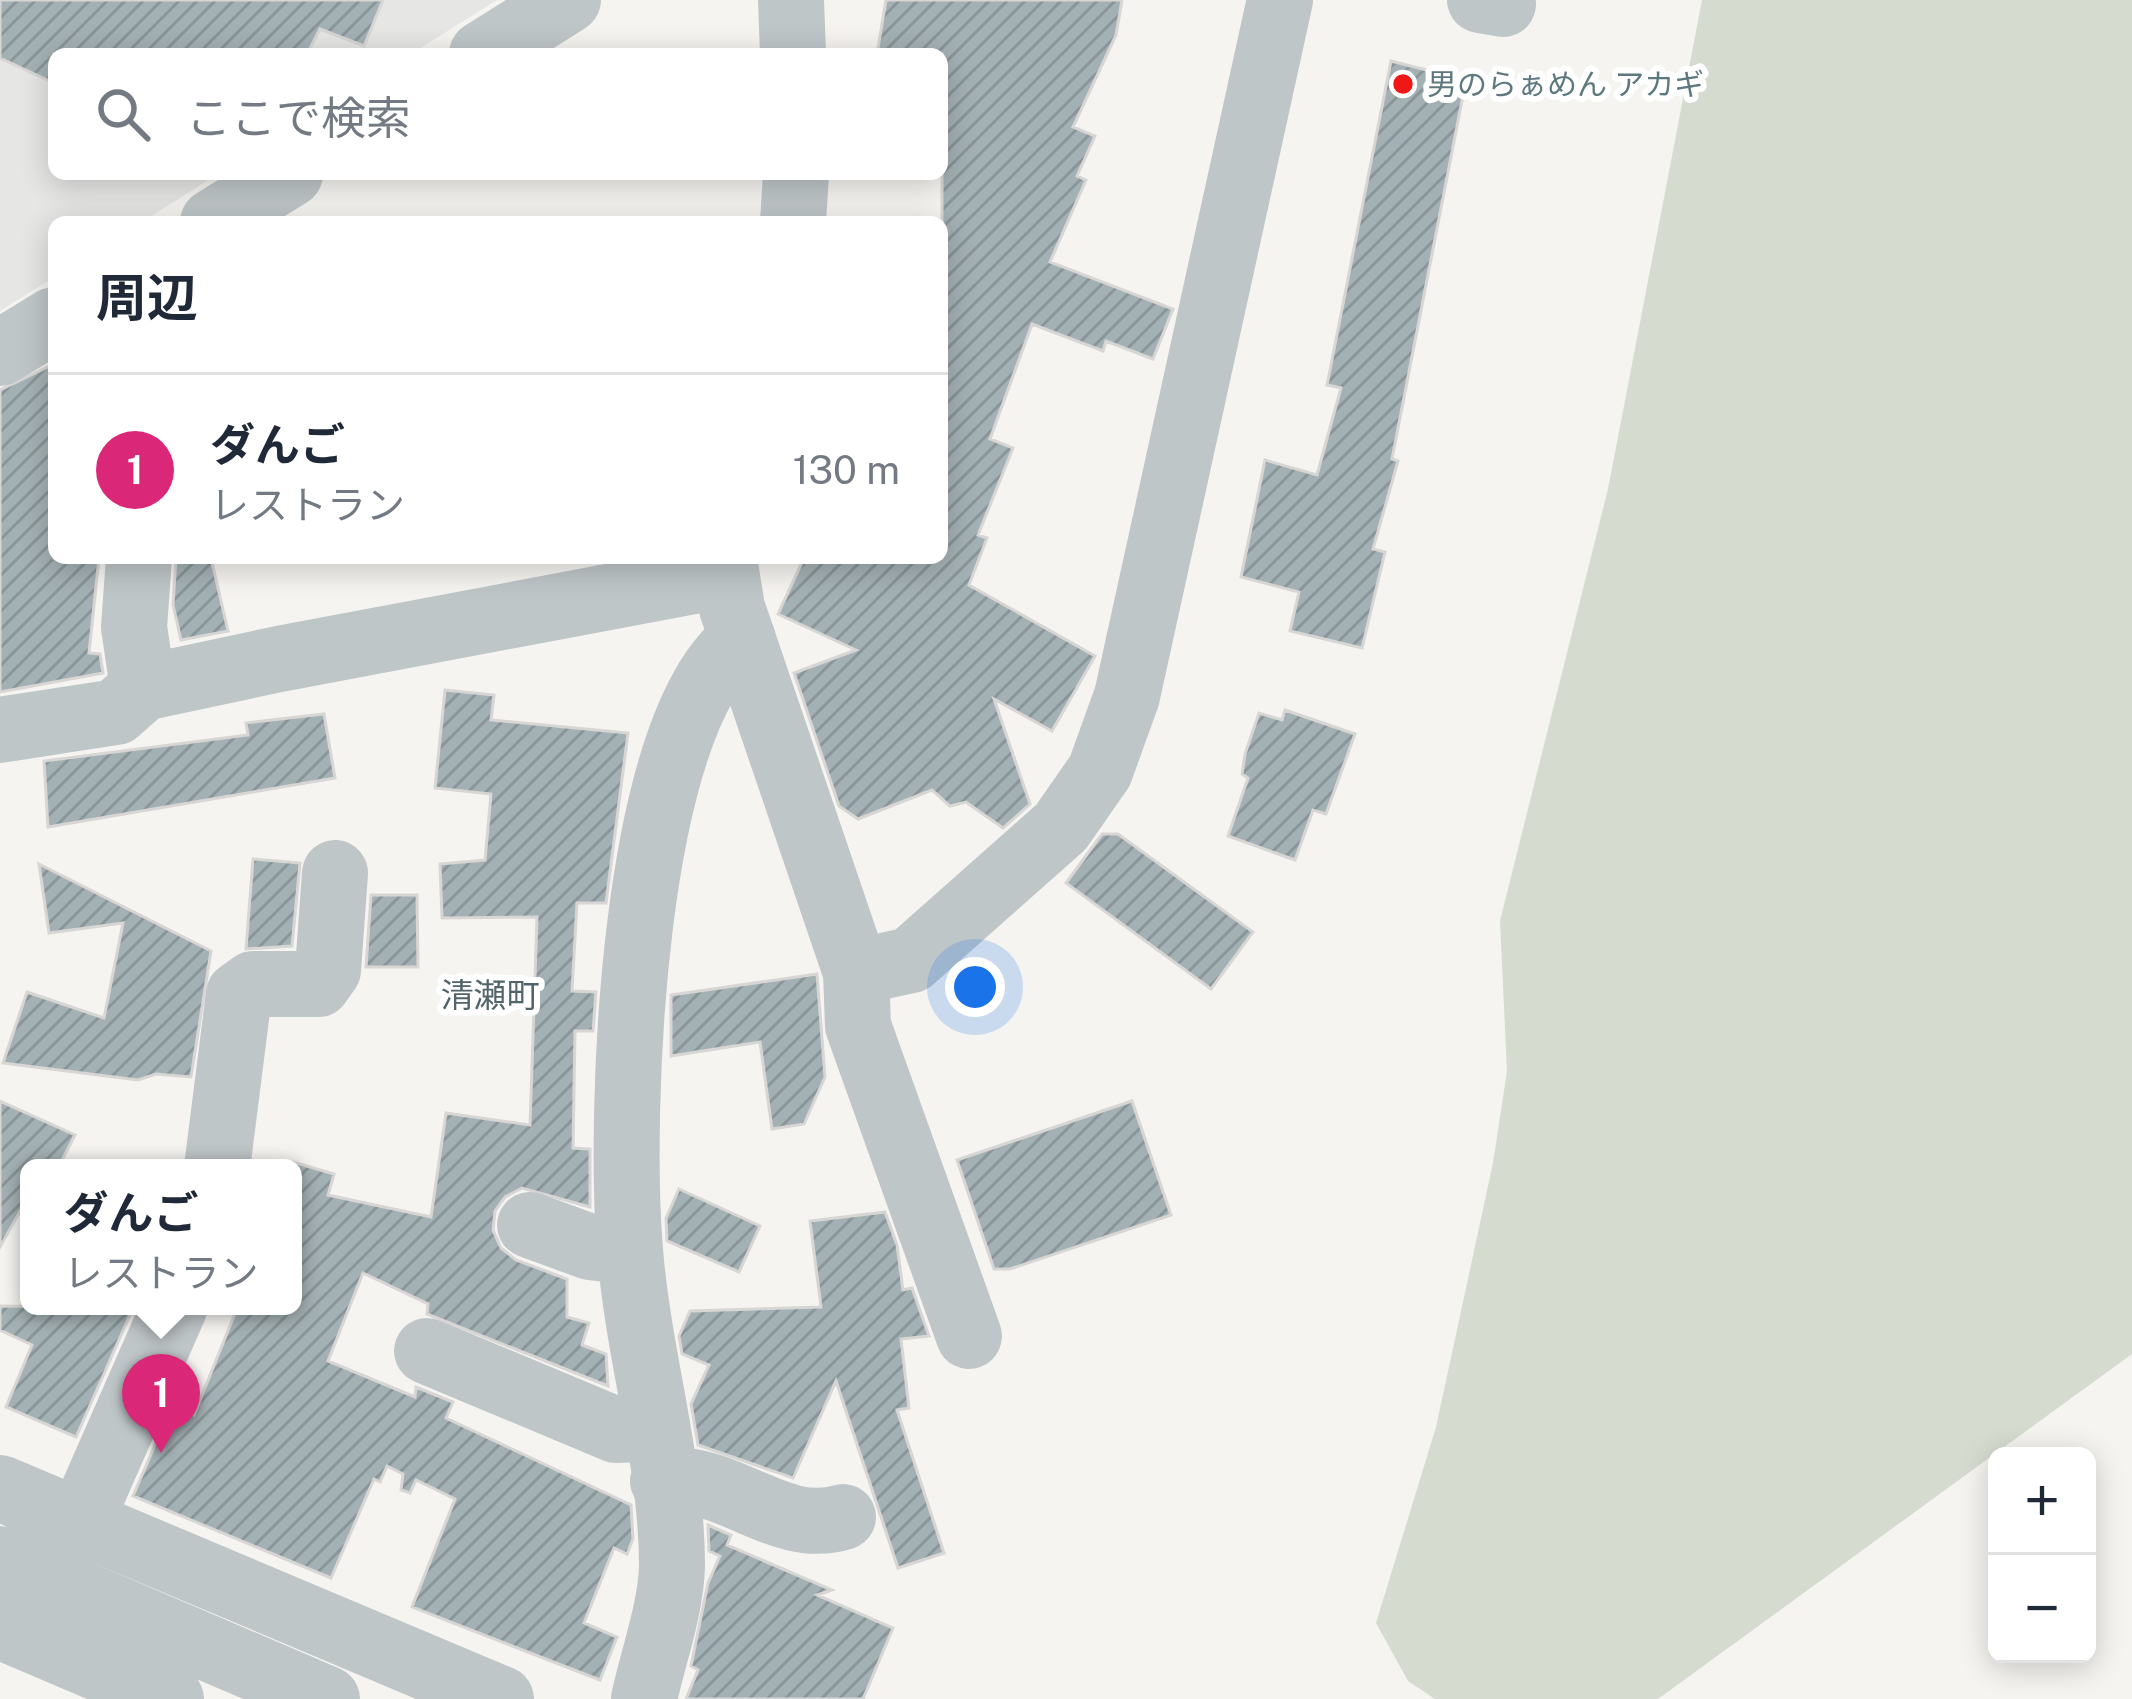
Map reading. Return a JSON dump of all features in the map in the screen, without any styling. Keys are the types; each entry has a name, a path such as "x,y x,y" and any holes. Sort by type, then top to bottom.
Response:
{"street":[{"path":"492,48 568,0"},
{"path":"791,0 793,48"},
{"path":"856,973 911,960 1061,827 1100,771 1127,696 1280,0"},
{"path":"223,216 280,180"},
{"path":"793,216 796,180"},
{"path":"0,353 48,324"},
{"path":"139,564 134,627 142,688"},
{"path":"0,730 116,712 142,688 725,566 743,640 856,973 858,1026 969,1336"},
{"path":"644,1699 670,1578 659,1454 630,1252 628,1104 642,907 667,782 713,669 743,640"},
{"path":"218,1159 239,994 253,984 318,984 328,970 335,873"},
{"path":"530,1225 590,1247 630,1252"},
{"path":"80,1520 171,1315"},
{"path":"427,1351 616,1430 700,1481 805,1524 843,1517"},
{"path":"0,1488 501,1699"},
{"path":"0,1559 327,1699"},
{"path":"0,1626 171,1699"}],"shaded area":[{"path":"0,0 497,0 421,48 48,48 48,180 208,180 152,216 48,216 48,281 0,311"},
{"path":"1702,0 2132,0 2132,1354 2004,1447 1988,1447 1988,1459 1658,1699 1435,1699 1408,1681 1376,1623 1436,1427 1493,1163 1507,1071 1500,921 1608,489"}],"building":[{"path":"0,0 383,0 364,46 320,29 310,48 48,48 48,80 0,58"},
{"path":"886,0 1122,0 1116,35 1073,127 1095,136 1077,176 1086,180 1050,262 1173,309 1153,359 1106,341 1103,351 1032,324 990,439 1013,448 978,535 987,538 969,585 1095,656 1052,731 994,699 1030,804 1003,828 966,802 950,806 932,790 858,819 839,806 794,673 856,650 778,614 801,564 948,564 948,216 942,216 942,180 948,180 948,48 878,48"},
{"path":"1391,61 1466,80 1392,459 1398,461 1373,549 1385,552 1362,648 1290,631 1299,592 1241,577 1265,460 1317,475 1341,388 1327,385"},
{"path":"48,367 48,564 98,564 89,653 100,654 103,673 0,692 0,390"},
{"path":"176,564 212,564 228,631 181,640 173,605"},
{"path":"445,690 494,695 491,720 628,733 606,903 577,903 572,991 596,992 593,1031 575,1031 573,1148 590,1149 590,1207 522,1188 505,1197 495,1211 493,1230 501,1248 516,1260 567,1279 567,1317 589,1323 582,1345 606,1354 608,1386 427,1314 428,1304 363,1273 328,1361 415,1397 416,1387 453,1402 446,1418 631,1505 633,1539 627,1554 614,1548 584,1623 617,1637 600,1680 412,1607 455,1499 416,1480 410,1493 401,1490 403,1474 387,1466 380,1482 374,1479 331,1578 133,1496 172,1406 194,1415 234,1315 302,1315 302,1165 334,1174 328,1195 431,1217 446,1113 530,1125 537,917 442,918 440,864 485,860 491,794 435,788"},
{"path":"1285,710 1355,734 1326,814 1313,810 1295,860 1228,836 1248,778 1242,774 1245,754 1259,713 1282,720"},
{"path":"324,714 335,778 48,827 44,761 248,735 246,723"},
{"path":"1102,834 1118,834 1253,932 1211,989 1066,883"},
{"path":"253,859 300,863 292,946 246,949"},
{"path":"39,864 211,951 191,1077 156,1074 138,1080 3,1063 27,992 104,1018 123,923 49,933"},
{"path":"371,895 417,895 418,967 366,967"},
{"path":"817,974 825,1077 804,1124 772,1129 760,1042 671,1056 671,995"},
{"path":"0,1101 75,1135 63,1159 20,1159 20,1211 0,1247"},
{"path":"1132,1101 1171,1215 1010,1269 994,1269 957,1160"},
{"path":"679,1189 760,1226 739,1272 667,1241 666,1218"},
{"path":"885,1212 897,1245 903,1290 912,1288 929,1336 901,1339 909,1408 897,1410 944,1553 898,1568 836,1381 793,1478 698,1445 691,1404 709,1365 682,1354 679,1336 690,1311 821,1307 810,1221"},
{"path":"0,1306 20,1306 20,1315 130,1315 76,1437 6,1407 32,1345 0,1330"},
{"path":"708,1525 731,1535 727,1545 832,1590 817,1595 893,1628 863,1699 686,1699 698,1670 691,1666 708,1583 720,1556 709,1551"}],"place":[{"name":"男のらぁめん アカギ","path":"1403,84"},
{"name":"ダんご","path":"161,1453"}],"district":[{"name":"清瀬町","path":"490,995"}]}
